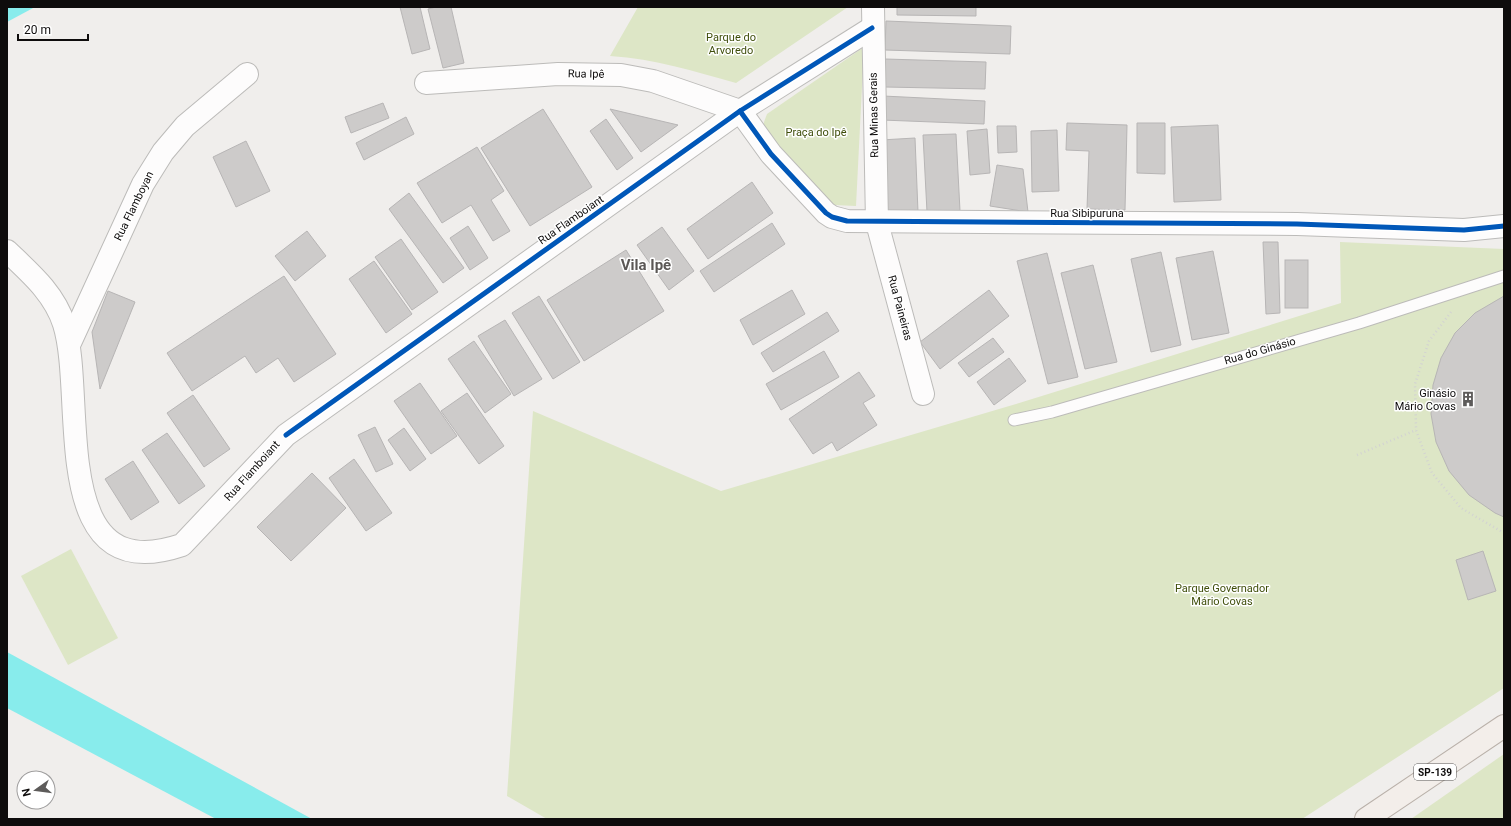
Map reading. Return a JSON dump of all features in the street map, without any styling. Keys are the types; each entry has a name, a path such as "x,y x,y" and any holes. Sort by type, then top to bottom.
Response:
{"main road":[{"name":"SP-139","path":"1366,819 1504,726"}],"street":[{"name":"Rua Flamboiant","path":"7,251 46,289 58,307 69,345 78,467 83,496 93,523 108,542 123,549 143,553 164,551 182,545 286,435 872,18"},
{"name":"Rua Minas Gerais","path":"872,18 877,223"},
{"name":"Rua Flamboyan","path":"69,345 143,184 163,152 185,126 247,74"},
{"name":"Rua Ipê","path":"426,83 558,74 621,75 653,81 740,111"},
{"name":"Rua Sibipuruna","path":"740,111 772,154 826,213 832,217 847,221 877,223 1297,224 1464,230 1504,226"},
{"name":"Rua Paineiras","path":"877,223 922,394"}],"lane":[{"name":"Rua do Ginásio","path":"1014,420 1052,412 1359,323 1504,276"}],"path":[{"path":"1452,310 1429,340 1415,384 1416,430 1432,473 1461,508 1504,533"},
{"path":"1357,455 1416,430"}],"green space":[{"name":"Parque do Arvoredo","path":"638,7 848,7 736,83 659,63 610,56"},
{"name":"Praça do Ipê","path":"864,47 856,206 834,205 822,202 764,129 764,122 767,114"},
{"name":"Parque Governador Mário Covas","path":"1340,242 1504,249 1504,688 1302,819 547,819 507,796 533,411 721,491 1016,404 1341,303"},
{"path":"71,549 118,638 68,665 21,576"},
{"path":"1504,754 1504,819 1411,819"}],"water":[{"path":"7,7 35,7 7,22"},
{"path":"7,652 312,819 216,819 7,708"}],"building":[{"path":"400,7 420,7 430,49 412,54"},
{"path":"436,7 451,7 464,63 443,68 428,9"},
{"path":"897,7 976,7 976,16 897,15"},
{"path":"886,21 1011,26 1010,54 885,50"},
{"path":"885,59 986,62 985,89 885,87"},
{"path":"883,96 985,101 984,124 882,120"},
{"path":"383,103 389,118 351,133 345,117"},
{"path":"543,109 592,187 530,226 481,148"},
{"path":"610,109 678,125 641,152"},
{"path":"406,117 414,134 364,160 356,143"},
{"path":"606,119 633,158 617,170 590,131"},
{"path":"1067,123 1127,125 1125,210 1087,209 1089,151 1066,150"},
{"path":"1137,123 1165,123 1165,174 1137,173"},
{"path":"1218,125 1221,200 1174,202 1171,127"},
{"path":"997,126 1016,126 1017,152 998,153"},
{"path":"987,129 990,173 970,175 967,131"},
{"path":"1057,130 1059,191 1032,192 1031,131"},
{"path":"956,134 960,211 927,212 923,135"},
{"path":"915,138 918,212 885,214 881,140"},
{"path":"246,141 270,191 236,207 213,157"},
{"path":"477,147 504,191 491,200 510,231 493,241 471,205 442,223 417,183"},
{"path":"997,165 1023,169 1028,212 990,206"},
{"path":"752,182 773,213 708,259 687,229"},
{"path":"409,193 464,268 443,283 389,209"},
{"path":"772,223 785,244 714,292 700,271"},
{"path":"468,226 488,258 470,270 450,238"},
{"path":"662,227 694,271 669,290 637,245"},
{"path":"307,231 326,256 295,281 275,256"},
{"path":"401,239 438,292 412,310 375,257"},
{"path":"1263,242 1278,242 1280,313 1266,314"},
{"path":"626,250 664,311 584,361 547,300"},
{"path":"1213,251 1229,333 1192,340 1176,258"},
{"path":"1161,252 1181,345 1151,352 1131,259"},
{"path":"1047,253 1078,377 1048,384 1017,261"},
{"path":"1285,260 1308,260 1308,308 1285,308"},
{"path":"374,261 412,314 386,333 349,279"},
{"path":"1093,265 1117,362 1085,369 1061,273"},
{"path":"284,276 336,354 294,382 278,358 256,373 245,356 192,391 167,353"},
{"path":"792,290 805,314 753,345 740,320"},
{"path":"989,290 1009,316 940,369 920,342"},
{"path":"108,291 135,302 100,389 92,332"},
{"path":"539,296 580,362 553,379 512,313"},
{"name":"Ginásio Mário Covas","path":"1504,296 1504,517 1495,513 1469,495 1449,471 1436,442 1431,414 1433,385 1441,358 1455,333 1475,313"},
{"path":"827,312 839,331 773,372 761,353"},
{"path":"505,320 542,379 514,396 478,336"},
{"path":"993,338 1004,352 969,377 958,363"},
{"path":"474,341 511,394 485,413 448,359"},
{"path":"824,351 839,377 781,410 766,384"},
{"path":"1009,358 1026,381 994,405 977,382"},
{"path":"859,372 875,396 863,403 877,425 837,451 832,442 813,454 789,419"},
{"path":"420,383 457,436 431,454 394,401"},
{"path":"467,393 504,446 479,464 441,411"},
{"path":"193,395 230,449 204,467 167,413"},
{"path":"375,427 393,464 376,472 358,435"},
{"path":"404,428 426,459 410,471 388,440"},
{"path":"167,433 205,486 179,504 142,450"},
{"path":"354,459 392,513 366,531 329,478"},
{"path":"133,461 159,502 131,520 105,479"},
{"path":"312,473 346,508 291,561 257,527"},
{"path":"1483,551 1496,591 1468,600 1456,560"}],"cycle path":[{"path":"286,435 740,111 872,28"},
{"path":"740,111 771,154 826,213 832,217 847,221 1297,224 1464,230 1504,226"}],"place":[{"name":"Ginásio Mário Covas","path":"1468,399"}],"district":[{"name":"Vila Ipê","path":"646,265"}]}
